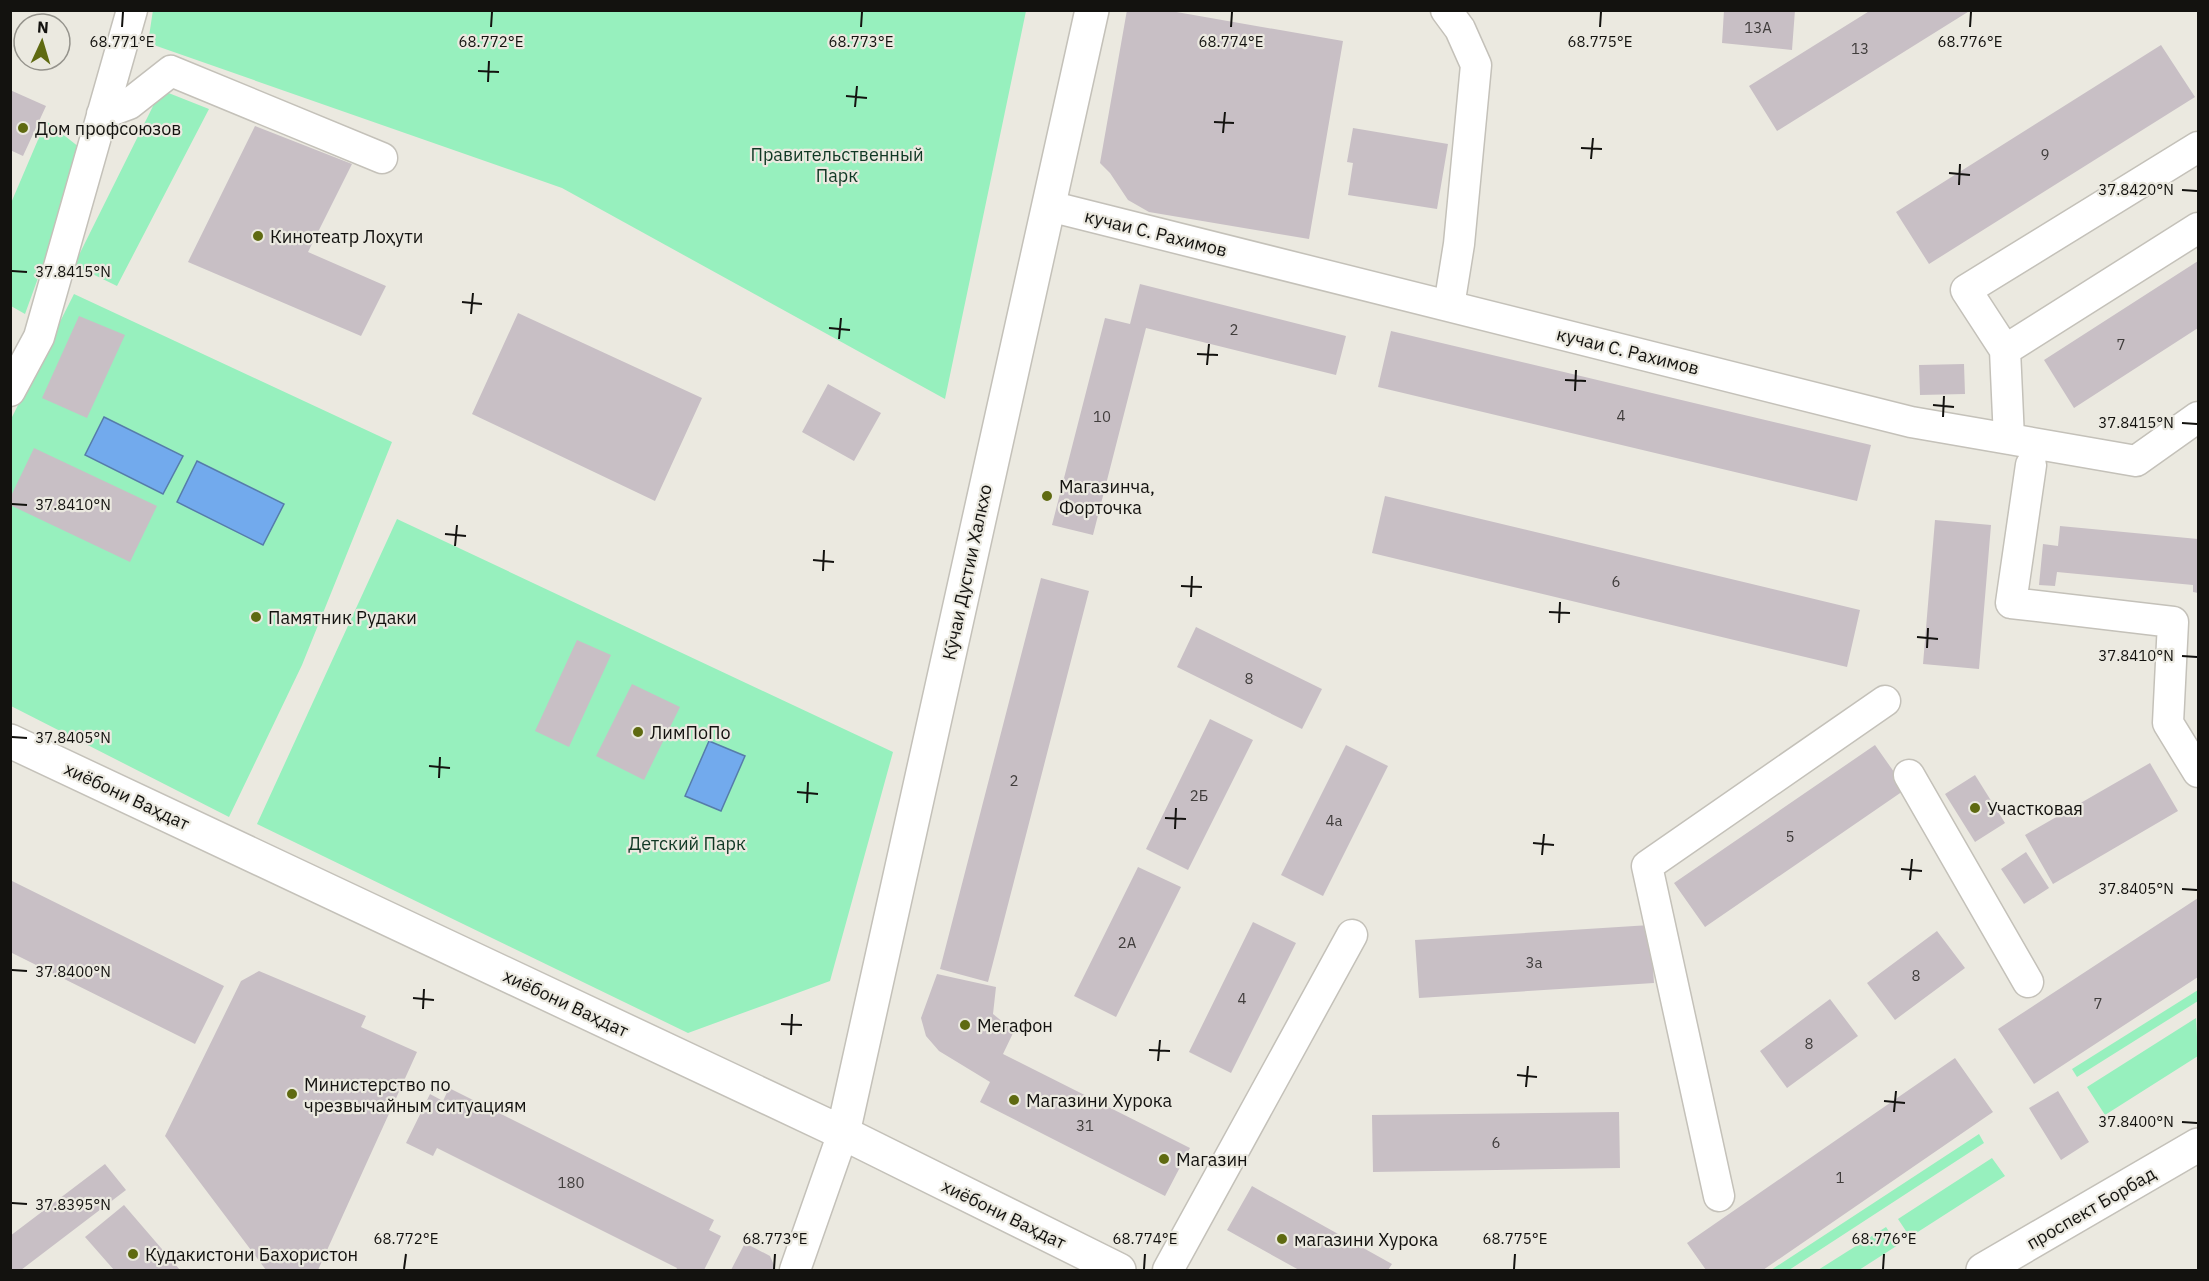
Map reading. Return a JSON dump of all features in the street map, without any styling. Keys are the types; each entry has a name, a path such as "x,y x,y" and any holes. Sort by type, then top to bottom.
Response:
{"street":[{"path":"10,391 39,337 132,10"},
{"name":"Кӯчаи Дустии Халкхо","path":"843,1133 1092,10"},
{"path":"1446,10 1460,29 1476,65 1460,244 1449,306"},
{"path":"102,114 129,104 171,71 382,158"},
{"path":"2009,439 2005,350 1966,290 2199,147"},
{"name":"кучаи С. Рахимов","path":"1048,206 1911,422 2136,461 2199,417"},
{"path":"2005,350 2199,228"},
{"path":"2031,465 2011,603 2173,622 2168,723 2199,772"},
{"path":"1719,1196 1647,866 1885,701"},
{"name":"хиёбони Ваҳдат","path":"10,741 843,1133 1119,1270"},
{"path":"1909,775 2028,982"},
{"path":"1168,1270 1352,935"},
{"path":"795,1270 843,1133"},
{"name":"проспект Борбад","path":"1983,1270 2199,1145"}],"green space":[{"name":"Правительственный Парк","path":"153,10 1026,11 945,399 562,188 148,43"},
{"path":"161,90 209,109 117,286 74,265"},
{"path":"46,121 84,151 25,314 11,306 11,203"},
{"path":"74,294 392,442 302,665 229,817 11,706 10,421"},
{"name":"Детский Парк","path":"397,519 893,752 830,981 688,1033 257,824"},
{"path":"2198,990 2198,1001 2077,1077 2072,1069"},
{"path":"2196,1018 2198,1056 2105,1115 2087,1087"},
{"path":"1979,1134 1984,1143 1789,1270 1771,1270"},
{"path":"1992,1158 2005,1176 1910,1237 1898,1219"},
{"path":"1886,1227 1898,1245 1859,1270 1818,1270"}],"water":[{"path":"104,417 183,456 163,494 85,455"},
{"path":"197,461 284,504 263,545 177,502"},
{"path":"709,741 745,756 721,811 685,796"}],"building":[{"path":"1127,10 1165,10 1343,41 1309,239 1149,212 1128,200 1110,173 1100,163"},
{"path":"1724,10 1795,10 1792,50 1722,43"},
{"path":"1871,10 1971,10 1777,131 1749,86"},
{"path":"2161,45 2195,97 1929,264 1896,212"},
{"name":"Дом профсоюзов","path":"10,90 46,106 23,156 10,150"},
{"name":"Кинотеатр Лоҳути","path":"255,126 352,164 308,252 386,286 361,336 188,262"},
{"path":"1353,128 1448,144 1437,209 1348,195 1353,163 1347,162"},
{"path":"2198,261 2198,328 2074,408 2044,360"},
{"path":"1140,284 1346,336 1336,375 1146,328 1093,535 1052,525 1105,318 1130,324"},
{"path":"518,313 702,398 655,501 472,414"},
{"path":"79,316 125,335 87,418 42,398"},
{"path":"1391,331 1871,445 1857,501 1378,387"},
{"path":"1964,364 1965,394 1920,395 1919,365"},
{"path":"828,384 881,413 854,461 802,432"},
{"path":"34,448 157,506 130,562 10,505 10,498"},
{"path":"1385,496 1860,610 1847,667 1372,553"},
{"path":"1935,520 1991,525 1979,669 1923,664"},
{"path":"2060,526 2198,539 2198,593 2193,592 2193,585 2057,572 2055,586 2039,585 2043,544 2058,546"},
{"path":"1041,578 1089,591 988,982 940,969"},
{"path":"1196,627 1322,689 1302,729 1177,667"},
{"path":"577,640 611,655 569,747 535,731"},
{"name":"ЛимПоПо","path":"632,684 680,707 644,780 596,756"},
{"path":"1210,719 1253,740 1188,870 1146,849"},
{"path":"1346,745 1388,766 1323,896 1281,875"},
{"path":"1875,745 1906,789 1705,927 1674,883"},
{"path":"2150,763 2178,811 2053,884 2025,835"},
{"name":"Участковая","path":"1975,775 2005,823 1975,842 1945,794"},
{"path":"2026,852 2049,888 2024,904 2001,869"},
{"path":"1138,867 1181,887 1116,1017 1074,996"},
{"path":"10,880 224,986 195,1044 10,952"},
{"path":"2198,898 2198,977 2034,1084 1998,1029"},
{"path":"1253,922 1296,943 1231,1073 1189,1052"},
{"path":"1650,925 1654,983 1419,998 1415,940"},
{"path":"1937,931 1965,968 1895,1020 1867,983"},
{"name":"Министерство по чрезвычайным ситуациям","path":"259,971 366,1016 361,1027 417,1052 318,1270 266,1270 165,1136 241,981"},
{"path":"937,974 996,987 993,1014 1014,1031 1003,1054 1190,1148 1165,1196 980,1102 990,1082 939,1051 926,1036 921,1018"},
{"path":"1830,999 1858,1036 1787,1088 1760,1051"},
{"path":"1955,1058 1993,1112 1763,1270 1706,1270 1687,1243"},
{"path":"449,1088 714,1220 709,1230 721,1236 704,1270 676,1270 677,1268 437,1148 433,1156 406,1143 430,1094 443,1101"},
{"path":"2058,1091 2089,1142 2061,1160 2029,1108"},
{"path":"1619,1112 1620,1168 1373,1172 1372,1115"},
{"path":"105,1164 126,1190 21,1270 10,1270 10,1236"},
{"path":"1252,1186 1392,1264 1388,1270 1299,1270 1227,1230"},
{"name":"Кудакистони Бахористон","path":"124,1205 180,1270 114,1270 85,1237"},
{"path":"745,1243 770,1256 776,1270 731,1270"}],"place":[{"name":"Дом профсоюзов","path":"23,128"},
{"name":"Кинотеатр Лоҳути","path":"258,236"},
{"name":"Магазинча, Форточка","path":"1047,496"},
{"name":"Памятник Рудаки","path":"256,617"},
{"name":"ЛимПоПо","path":"638,732"},
{"name":"Участковая","path":"1975,808"},
{"name":"Мегафон","path":"965,1025"},
{"name":"Министерство по чрезвычайным ситуациям","path":"292,1094"},
{"name":"Магазини Хурока","path":"1014,1100"},
{"name":"Магазин","path":"1164,1159"},
{"name":"магазини Хурока","path":"1282,1239"},
{"name":"Кудакистони Бахористон","path":"133,1254"}]}
